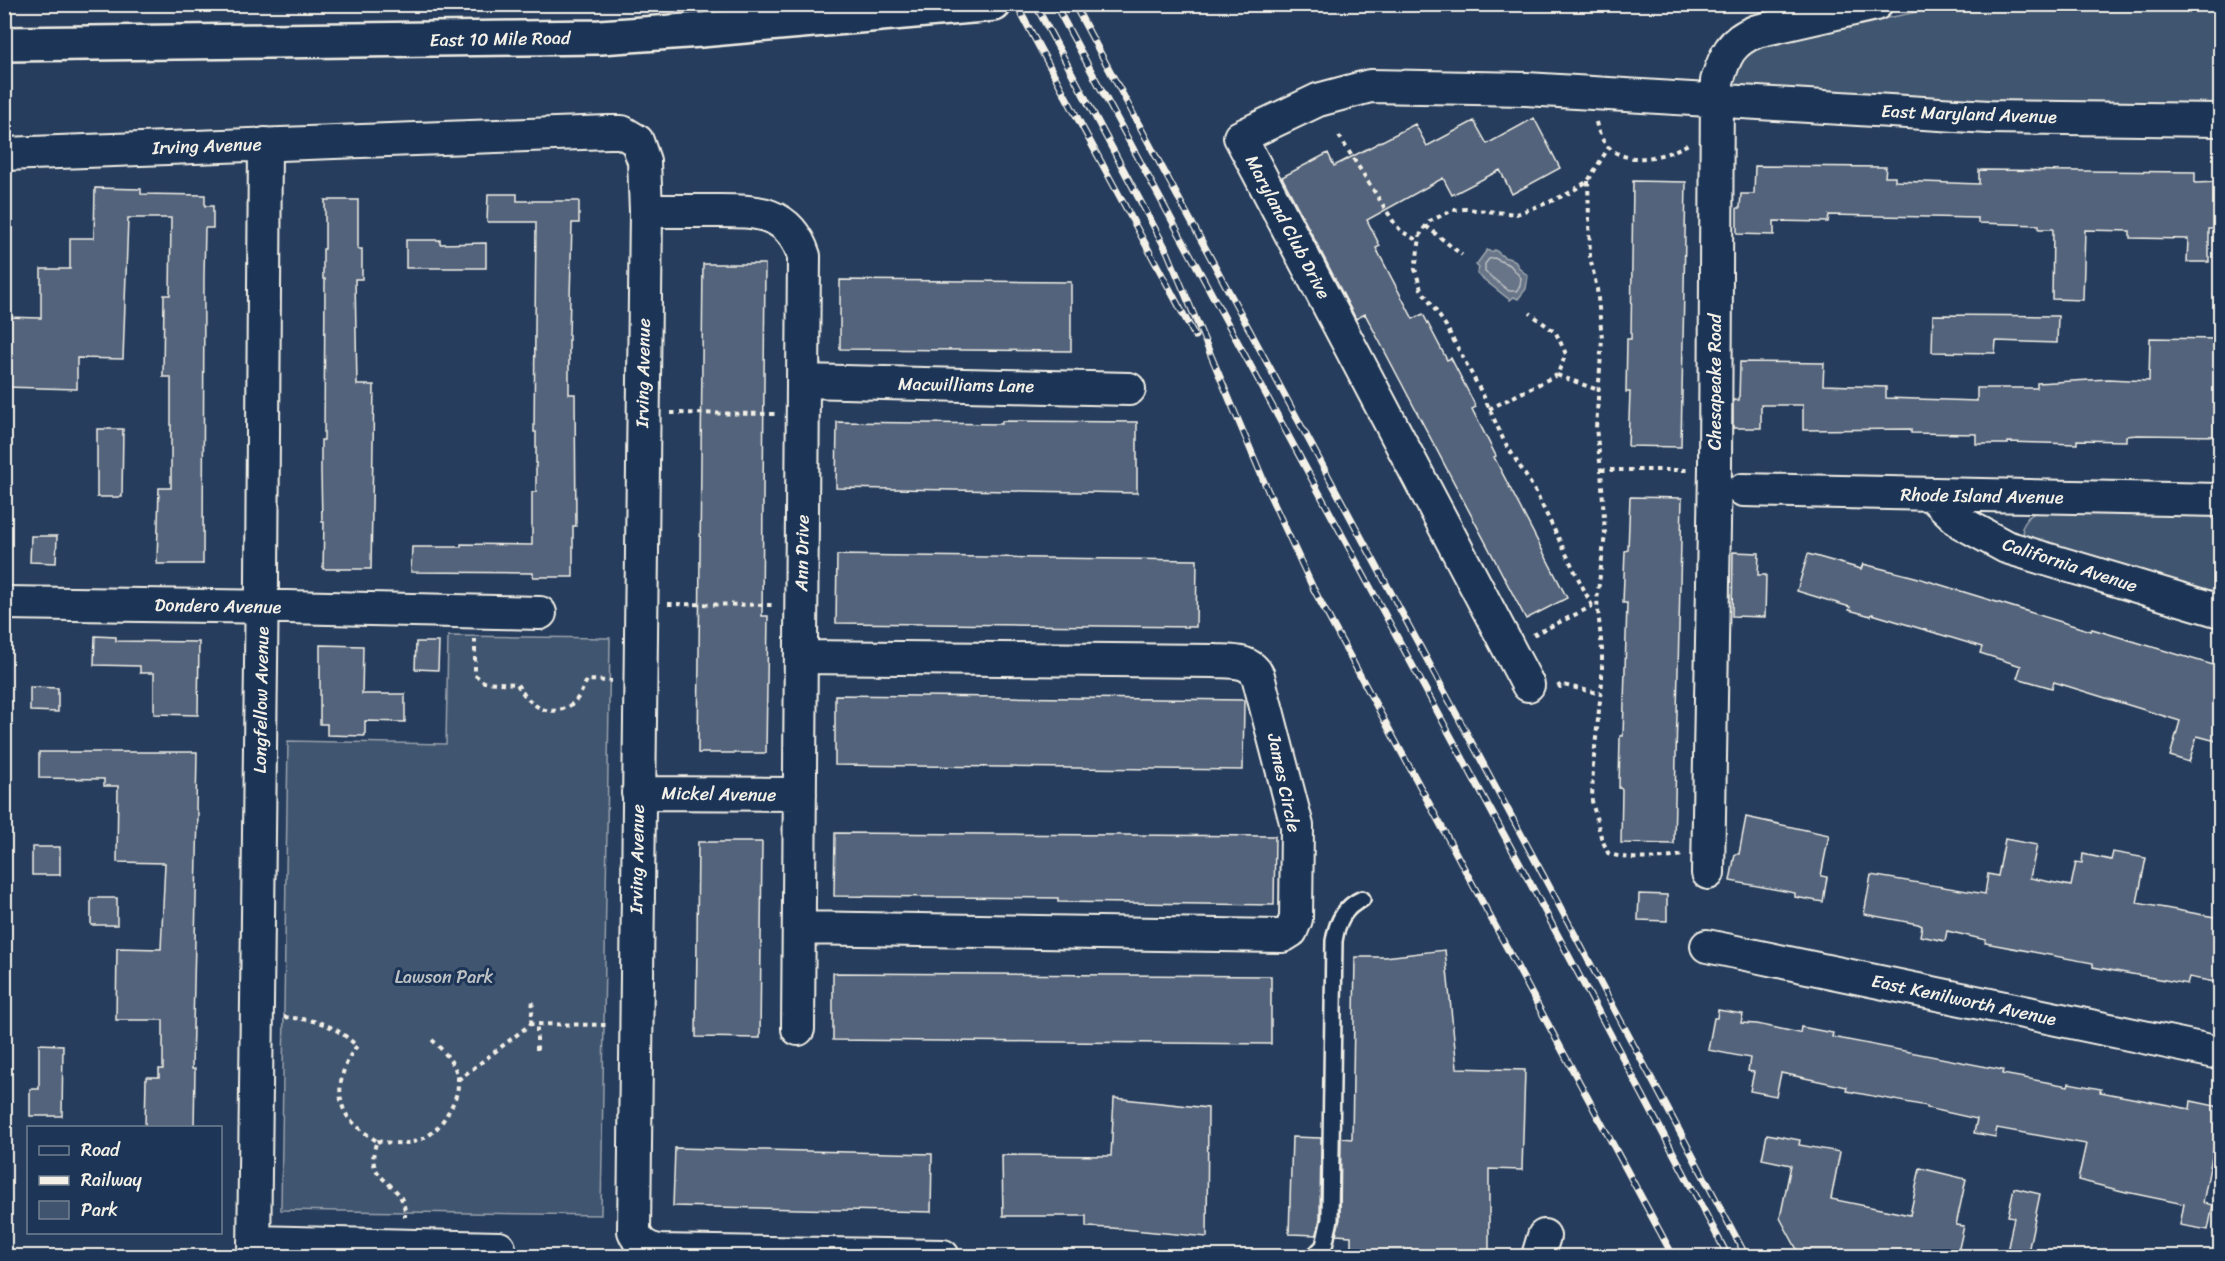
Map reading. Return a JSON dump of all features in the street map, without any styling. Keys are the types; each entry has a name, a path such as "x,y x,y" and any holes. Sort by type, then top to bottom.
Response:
{"main road":[{"name":"East 10 Mile Road","path":"4,44 600,37 994,4"}],"street":[{"name":"Chesapeake Road","path":"1698,861 1715,456 1717,81 1723,62 1731,48 1744,36 1756,31 1876,4"},
{"name":"Maryland Club Drive","path":"1541,681 1240,136 1318,100 1370,86 1526,89 1717,102"},
{"name":"East Maryland Avenue","path":"1717,102 1989,117 2220,120"},
{"name":"Irving Avenue","path":"4,154 622,132 637,141 644,161 646,211 634,1232 638,1241 647,1248 668,1251 943,1257"},
{"name":"Longfellow Avenue","path":"254,1250 265,144"},
{"name":"Ann Drive","path":"646,211 748,211 765,214 778,219 790,228 800,242 804,256 798,1029"},
{"name":"Macwilliams Lane","path":"804,381 1129,388"},
{"name":"Rhode Island Avenue","path":"1743,489 2220,500"},
{"name":"California Avenue","path":"1932,495 1962,524 2006,547 2220,611"},
{"name":"Dondero Avenue","path":"4,603 262,606 540,613"},
{"name":"James Circle","path":"799,928 1277,937 1287,935 1295,927 1297,850 1295,813 1258,676 1251,666 1214,661 801,657"},
{"name":"Mickel Avenue","path":"638,793 800,795"},
{"name":"East Kenilworth Avenue","path":"1707,946 2220,1053"},
{"path":"254,1250 499,1248"}],"lane":[{"path":"1314,1257 1324,1246 1330,1220 1334,941 1337,925 1350,905 1362,899"}],"path":[{"path":"1597,113 1595,121 1602,140 1609,147 1627,157 1652,159 1663,156 1698,138"},
{"path":"1339,136 1395,224 1401,231 1418,242"},
{"path":"1595,606 1534,489 1504,441 1446,326 1421,289 1415,269 1418,242 1426,226 1434,218 1453,210 1466,209 1516,214 1569,193 1588,181 1609,147"},
{"path":"1588,181 1590,257 1597,289 1602,338 1596,440 1601,470 1605,534 1595,606 1602,650 1602,694 1593,766 1592,801 1608,853 1617,856 1676,857 1698,861"},
{"path":"1426,226 1462,255"},
{"path":"1489,409 1557,375 1566,354 1556,333 1530,314"},
{"path":"1557,375 1598,390"},
{"path":"667,413 785,414"},
{"path":"1601,470 1695,470"},
{"path":"666,604 782,605"},
{"path":"1532,636 1595,606"},
{"path":"475,636 475,675 484,682 517,684 526,699 537,708 558,711 573,703 587,680 613,681"},
{"path":"1541,681 1560,687 1602,694"},
{"path":"531,1024 533,999"},
{"path":"282,1017 315,1020 342,1032 357,1046 349,1055 341,1075 341,1098 346,1115 361,1130 377,1141 396,1144 415,1142 432,1134 442,1124 454,1102 458,1080 446,1052 430,1038"},
{"path":"458,1080 531,1024 609,1025"},
{"path":"537,1024 537,1050"},
{"path":"377,1141 374,1150 374,1166 383,1180 397,1190 406,1204 405,1217"}],"green space":[{"path":"1950,5 2220,5 2220,107 2015,104 1736,88 1732,81 1736,66 1746,51 1763,42"},
{"path":"2038,511 2220,514 2220,597 2030,540 2022,528 2028,517"},
{"name":"Lawson Park","path":"448,636 610,638 601,1215 281,1210 288,741 446,744"}],"water":[{"path":"1487,250 1491,252 1495,250 1504,257 1514,260 1528,276 1526,289 1518,299 1514,297 1510,300 1477,274 1479,268 1476,265"}],"building":[{"path":"1534,118 1560,168 1512,194 1500,170 1452,195 1443,178 1367,220 1380,246 1376,248 1413,319 1423,314 1447,360 1451,358 1476,407 1472,409 1496,456 1494,457 1567,598 1526,619 1365,314 1356,319 1282,177 1328,153 1334,166 1415,124 1427,146 1474,121 1487,144"},
{"path":"1755,166 1886,167 1885,177 1895,177 1895,181 1979,184 1979,170 2195,172 2195,183 2220,182 2220,229 2209,229 2209,262 2187,262 2188,239 2130,238 2130,231 2085,230 2083,300 2052,299 2053,229 2039,229 2039,225 1978,223 1978,218 1829,215 1828,222 1774,221 1774,235 1737,234 1737,208 1740,208 1741,194 1754,194"},
{"path":"1633,181 1686,182 1681,447 1628,446 1630,392 1626,392 1627,339 1631,339"},
{"path":"95,188 141,189 141,194 205,195 205,206 213,206 213,228 205,228 203,564 157,564 159,488 171,488 171,377 163,377 164,295 170,295 171,218 128,218 123,359 77,358 77,389 4,387 4,317 41,318 41,269 70,269 70,238 94,238"},
{"path":"488,194 517,194 517,201 579,201 579,223 572,223 569,335 569,394 575,394 576,526 573,526 573,577 533,577 533,573 411,572 412,547 461,547 461,544 532,545 532,492 536,492 536,432 534,432 536,222 487,222"},
{"path":"325,200 358,200 358,249 362,249 362,279 355,279 357,385 374,385 371,569 323,569 321,440 324,440"},
{"path":"406,240 440,240 440,244 486,243 486,268 406,268"},
{"path":"703,264 765,264 762,616 768,616 766,753 698,753"},
{"path":"840,280 1071,282 1071,351 840,349"},
{"path":"1933,315 2058,316 2057,343 1996,341 1995,353 1932,352"},
{"path":"2150,338 2220,339 2220,436 2138,435 2126,436 2126,441 2077,440 2077,444 2008,442 2008,444 1976,444 1976,434 1911,433 1911,429 1803,430 1803,405 1761,405 1761,428 1733,428 1733,400 1739,400 1740,362 1824,363 1823,385 1886,387 1886,398 1977,401 1977,388 2037,388 2037,383 2108,379 2149,381"},
{"path":"1002,421 1137,422 1137,493 836,488 837,422 1002,424"},
{"path":"97,429 123,429 122,497 97,497"},
{"path":"1630,497 1682,498 1674,844 1621,843 1620,736 1623,736 1627,603 1623,603"},
{"path":"31,536 57,536 56,563 30,562"},
{"path":"1733,552 1759,553 1758,575 1766,575 1765,617 1732,616"},
{"path":"1808,554 1861,569 1863,564 1915,577 2091,631 2092,629 2220,667 2220,742 2197,736 2189,762 2170,756 2180,721 2054,682 2052,688 2017,678 2021,666 1980,653 1982,647 1872,614 1871,616 1849,610 1850,607 1797,591"},
{"path":"837,555 1197,560 1196,627 836,623"},
{"path":"95,636 116,637 116,641 199,642 198,715 154,714 154,673 140,673 140,666 94,665"},
{"path":"416,642 439,642 438,670 415,669"},
{"path":"320,645 363,646 362,694 405,694 405,722 365,721 365,736 327,735 327,724 320,724"},
{"path":"30,687 58,688 58,712 30,711"},
{"path":"835,695 1244,700 1243,770 835,765"},
{"path":"39,752 197,752 196,809 198,813 192,1069 195,1069 194,1126 145,1126 146,1077 159,1077 159,1069 163,1069 163,1020 116,1020 117,948 161,949 165,863 117,862 118,786 104,786 104,779 39,778"},
{"path":"1746,817 1829,835 1821,876 1827,877 1823,902 1795,897 1795,893 1730,881 1735,854 1739,854"},
{"path":"835,833 1275,836 1274,905 1058,902 1058,898 834,896"},
{"path":"2005,839 2037,845 2030,878 2071,886 2076,862 2082,863 2083,854 2111,860 2113,852 2146,858 2137,903 2220,918 2220,983 2189,977 2187,984 2093,967 2093,963 1985,943 1986,940 1947,931 1945,941 1920,936 1922,926 1918,924 1864,914 1871,875 1985,894 1988,874 1998,876"},
{"path":"698,842 762,842 760,1038 696,1037"},
{"path":"32,847 60,847 60,875 32,875"},
{"path":"1639,894 1667,895 1667,921 1638,920"},
{"path":"91,898 117,898 117,925 91,925"},
{"path":"1445,950 1457,1068 1525,1070 1522,1170 1489,1169 1489,1257 1351,1257 1351,1236 1336,1235 1340,1219 1341,1138 1352,1139 1355,957 1385,957"},
{"path":"833,973 1271,976 1271,1044 833,1040"},
{"path":"1718,1010 1743,1014 1741,1023 1800,1033 1801,1027 1833,1033 1832,1037 2003,1070 2002,1074 2068,1086 2069,1083 2101,1089 2100,1092 2190,1109 2191,1101 2220,1107 2203,1203 2213,1205 2208,1230 2180,1225 2184,1204 2078,1180 2086,1144 1997,1128 1995,1137 1974,1133 1977,1119 1927,1108 1927,1106 1846,1091 1847,1087 1781,1073 1776,1096 1750,1091 1754,1072 1748,1071 1750,1058 1708,1050 1714,1018 1717,1018"},
{"path":"39,1044 63,1045 62,1116 30,1116 30,1089 39,1089"},
{"path":"1114,1098 1208,1108 1207,1237 1086,1227 1086,1216 1003,1216 1002,1155 1111,1156"},
{"path":"1767,1134 1800,1140 1799,1145 1840,1152 1831,1199 1910,1215 1920,1168 1966,1179 1956,1225 1964,1226 1957,1257 1801,1257 1780,1218 1791,1165 1762,1159"},
{"path":"1292,1137 1321,1138 1320,1218 1317,1235 1289,1234"},
{"path":"675,1148 932,1154 931,1212 673,1206"},
{"path":"2014,1188 2040,1194 2027,1257 2006,1257 2014,1217 2008,1216"}],"railway":[{"path":"1016,4 1195,336"},
{"path":"1035,4 1167,251 1268,491 1313,588 1673,1256"},
{"path":"1055,4 1529,881 1728,1256"},
{"path":"1074,4 1746,1256"}]}
